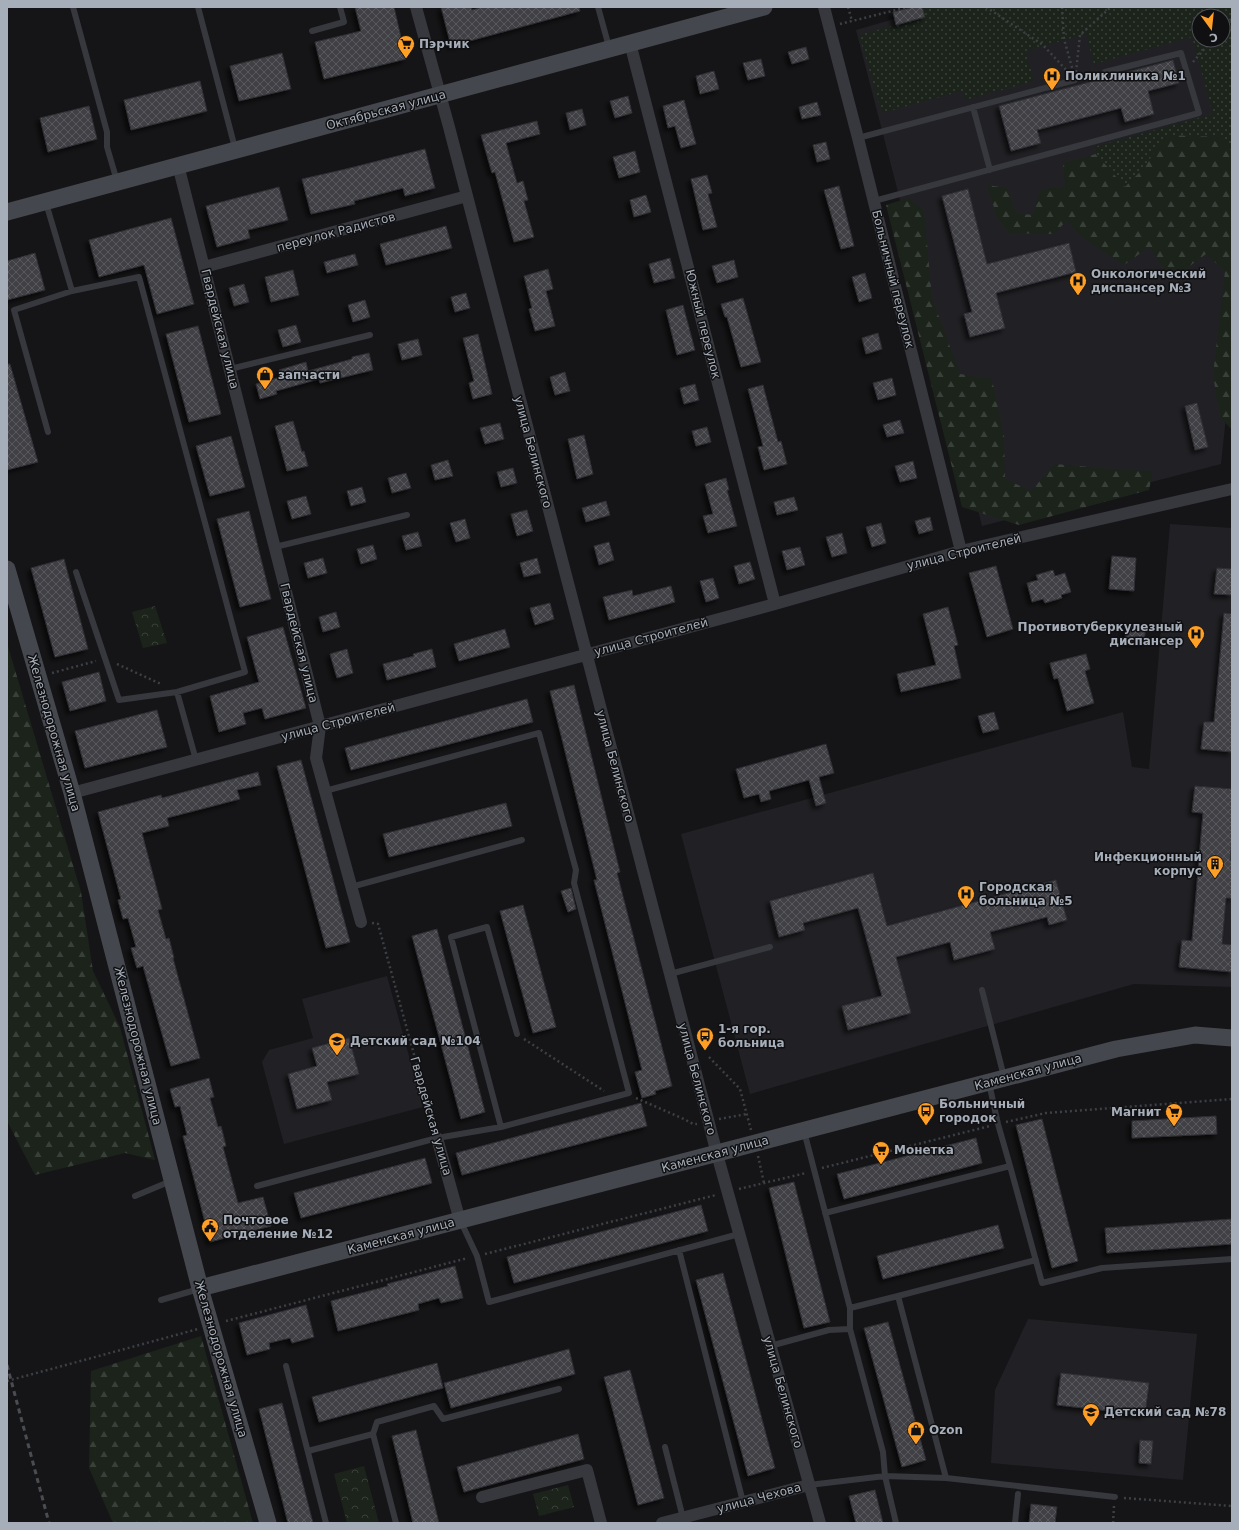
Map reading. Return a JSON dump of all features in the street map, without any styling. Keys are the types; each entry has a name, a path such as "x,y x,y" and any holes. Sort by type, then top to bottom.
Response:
{"street":[{"name":"улица Белинского","path":"416,7 467,196 708,1121 820,1523"},
{"name":"Октябрьская улица","path":"7,212 440,96 764,7"},
{"name":"Больничный переулок","path":"824,7 961,551"},
{"name":"Южный переулок","path":"630,43 775,604"},
{"name":"Гвардейская улица","path":"178,165 320,726 316,758 361,922"},
{"name":"переулок Радистов","path":"204,267 467,196"},
{"name":"улица Строителей","path":"72,792 775,604 961,551 1232,489"},
{"name":"Железнодорожная улица","path":"7,569 72,792 200,1288 268,1523"},
{"name":"Каменская улица","path":"200,1288 1116,1049 1195,1035 1232,1038"},
{"name":"Гвардейская улица","path":"437,1138 460,1221"},
{"path":"482,1497 587,1470 601,1523"},
{"name":"улица Чехова","path":"662,1523 809,1485"}],"lane":[{"path":"73,7 107,132 107,147 117,182"},
{"path":"198,7 235,150"},
{"path":"312,31 344,22 340,7"},
{"path":"598,7 609,49"},
{"path":"874,201 1198,113 1181,53 1105,72"},
{"path":"858,138 1075,80"},
{"path":"973,107 990,170"},
{"path":"46,201 72,291"},
{"path":"48,432 14,310 72,291 139,277 245,672 177,692 119,700 76,572"},
{"path":"230,369 370,335"},
{"path":"275,548 407,515"},
{"path":"177,692 196,760"},
{"path":"257,1186 437,1138 501,1127 629,1094 574,883 576,870 539,733 325,791"},
{"path":"352,887 522,840"},
{"path":"501,1127 451,937 487,927 517,1034"},
{"path":"670,974 770,947"},
{"path":"982,990 997,1080 998,1124 1042,1283 1102,1268 1232,1260"},
{"path":"804,1131 850,1308 850,1329 882,1452 885,1476 896,1523"},
{"path":"825,1213 1010,1166"},
{"path":"135,1196 172,1180"},
{"path":"460,1221 477,1256 489,1302 739,1234"},
{"path":"679,1250 743,1502"},
{"path":"850,1308 1036,1260"},
{"path":"161,1300 200,1288"},
{"path":"898,1296 946,1478"},
{"path":"770,1346 829,1330 850,1329"},
{"path":"286,1366 326,1523"},
{"path":"396,1523 373,1434 376,1422 434,1406 443,1419 560,1389"},
{"path":"308,1451 373,1434"},
{"path":"665,1448 683,1518"},
{"path":"809,1485 885,1476 946,1478 1115,1497"},
{"path":"1016,1523 1018,1494"}],"path":[{"path":"848,7 852,21"},
{"path":"829,27 908,7"},
{"path":"986,7 1043,45 1075,80"},
{"path":"1062,7 1064,39 1075,80"},
{"path":"1075,80 1080,35 1111,7"},
{"path":"1186,70 1205,48"},
{"path":"52,673 105,658 177,692"},
{"name":"Гвардейская улица","path":"361,922 378,924 437,1138"},
{"path":"517,1034 614,1097"},
{"path":"710,1057 740,1089 764,1183"},
{"path":"629,1094 693,1124 747,1114"},
{"path":"7,1381 211,1325 477,1256 998,1124 1046,1113 1232,1099"},
{"path":"1113,1523 1115,1497 1232,1506"}],"shaded area":[{"path":"935,7 1232,7 1232,361 1221,464 982,526 856,30"},
{"name":"Городская больница №5","path":"1170,524 1232,528 1232,987 1134,984 750,1094 681,834 1123,712 1132,767 1149,769"},
{"name":"Детский сад №104","path":"387,976 423,1107 284,1144 262,1062 269,1050 313,1038 302,999"},
{"name":"Детский сад №78","path":"1028,1319 1197,1334 1183,1480 991,1463 995,1390"}],"green space":[{"path":"922,7 1232,7 1232,152 1221,137 1166,135 1144,168 1125,187 1096,154 1094,147 1213,114 1195,48 1231,48 1231,8 1191,8 1191,37 1094,64 1086,34 1026,51 1034,81 965,100 962,91 882,113 859,35 925,17"},
{"path":"1166,135 1221,137 1232,152 1232,430 1220,417 1213,375 1225,271 1206,254 1172,279 1149,247 1124,265 1080,236 1067,220 1054,234 1009,233 997,217 987,185 1007,188 1016,213 1032,215 1041,189 1065,187 1063,163 1096,154 1125,187 1144,168"},
{"path":"908,198 924,211 932,298 960,374 992,379 1004,437 1005,479 1031,491 1055,464 1153,471 1149,490 1019,525 962,507 886,205"},
{"path":"155,606 167,643 143,648 132,612"},
{"path":"7,643 81,892 93,971 120,1027 155,1160 125,1153 35,1175 7,1121"},
{"path":"201,1336 253,1523 113,1523 89,1468 91,1371"},
{"path":"364,1466 379,1523 347,1523 334,1474"},
{"path":"568,1485 574,1507 539,1516 533,1494"}],"building":[{"path":"355,7 394,7 406,59 324,79 315,42 361,31"},
{"path":"441,7 471,7 472,10 483,7 579,7 580,11 451,46"},
{"path":"914,7 922,7 925,17 896,25 893,12"},
{"path":"806,47 809,59 792,64 788,52"},
{"path":"282,53 291,89 239,101 230,66"},
{"path":"761,59 765,76 748,80 743,63"},
{"path":"1173,60 1179,83 1148,91 1154,114 1125,122 1121,108 1037,130 1041,143 1011,151 999,106"},
{"path":"714,71 719,89 700,94 696,76"},
{"path":"200,81 207,111 131,130 124,100"},
{"path":"628,96 632,113 615,118 610,101"},
{"path":"684,100 696,144 681,148 675,126 668,128 663,106"},
{"path":"817,102 821,115 802,119 799,107"},
{"path":"89,106 97,139 48,152 40,118"},
{"path":"582,109 586,125 570,130 566,113"},
{"path":"537,121 540,134 506,143 517,183 523,181 528,200 524,201 534,237 514,242 495,172 492,173 481,135"},
{"path":"826,142 830,159 817,162 813,145"},
{"path":"425,149 435,188 405,196 403,188 354,201 355,204 311,214 302,179"},
{"path":"635,151 640,172 619,178 613,157"},
{"path":"707,175 712,193 708,194 717,227 703,230 691,179"},
{"path":"839,186 854,246 841,249 824,190"},
{"path":"279,187 288,220 248,230 250,238 217,247 206,206"},
{"path":"968,189 987,264 1069,243 1076,272 996,293 1005,328 970,337 964,314 972,312 942,196"},
{"path":"646,195 651,212 634,217 630,200"},
{"path":"171,218 194,304 157,314 144,265 99,277 89,240"},
{"path":"446,226 452,248 386,265 380,244"},
{"path":"35,253 45,290 7,300 7,261"},
{"path":"355,254 358,265 327,273 324,262"},
{"path":"670,258 675,278 654,283 649,264"},
{"path":"734,260 738,277 717,283 712,266"},
{"path":"548,269 553,289 546,291 555,326 535,331 529,309 532,308 524,276"},
{"path":"293,270 299,295 271,302 265,277"},
{"path":"865,273 872,298 859,302 852,277"},
{"path":"244,284 249,302 234,306 229,288"},
{"path":"466,293 470,308 455,312 451,297"},
{"path":"743,298 761,362 741,367 727,317 725,317 721,304"},
{"path":"365,300 370,317 353,322 348,305"},
{"path":"683,305 695,350 677,355 666,310"},
{"path":"296,325 301,342 283,347 278,330"},
{"path":"198,326 221,414 189,422 166,334"},
{"path":"878,333 882,349 866,354 862,338"},
{"path":"478,334 492,394 473,399 469,383 474,381 463,338"},
{"path":"418,339 422,355 402,360 398,344"},
{"path":"369,353 373,370 320,383 319,379 276,391 277,394 260,399 256,384 281,377 279,370 306,362 308,371"},
{"path":"7,364 10,364 38,462 7,470"},
{"path":"565,372 570,391 555,395 550,377"},
{"path":"892,378 896,395 878,400 873,383"},
{"path":"695,384 699,400 684,404 680,388"},
{"path":"763,385 778,442 781,441 787,464 764,470 758,447 763,446 748,389"},
{"path":"1197,403 1208,447 1195,450 1185,406"},
{"path":"900,420 904,433 887,437 883,425"},
{"path":"293,421 302,452 304,451 308,466 287,471 275,426"},
{"path":"500,423 504,439 485,444 480,428"},
{"path":"707,427 711,442 696,446 692,431"},
{"path":"584,435 593,474 577,479 568,439"},
{"path":"231,436 245,487 210,496 196,446"},
{"path":"448,460 453,476 435,480 431,465"},
{"path":"913,461 917,478 900,482 895,466"},
{"path":"513,468 517,483 501,487 497,472"},
{"path":"406,473 411,488 392,493 388,478"},
{"path":"726,478 729,490 727,490 737,526 708,533 703,516 713,514 705,484"},
{"path":"362,487 366,502 351,506 347,491"},
{"path":"306,496 311,514 292,519 287,501"},
{"path":"794,497 798,510 777,515 774,502"},
{"path":"606,501 610,515 586,522 582,508"},
{"path":"527,510 533,531 517,536 511,514"},
{"path":"249,511 271,599 240,607 217,519"},
{"path":"930,517 933,530 919,534 915,521"},
{"path":"465,519 470,538 456,542 450,523"},
{"path":"881,523 886,543 872,547 866,527"},
{"path":"418,532 422,546 406,550 402,536"},
{"path":"842,533 847,553 832,557 826,537"},
{"path":"609,542 614,560 599,565 594,546"},
{"path":"373,545 377,559 361,564 357,549"},
{"path":"800,547 805,565 787,570 782,551"},
{"path":"1112,556 1136,558 1134,591 1109,589"},
{"path":"323,558 327,573 308,578 304,563"},
{"path":"537,558 541,573 524,577 520,563"},
{"path":"64,559 88,649 55,657 31,568"},
{"path":"750,562 755,579 739,584 734,566"},
{"path":"996,566 1013,629 987,637 969,573"},
{"path":"1217,568 1232,569 1232,595 1214,594"},
{"path":"1053,570 1055,576 1065,573 1071,592 1061,595 1062,598 1045,603 1043,599 1032,602 1027,583 1038,580 1036,575"},
{"path":"713,578 719,598 706,602 700,581"},
{"path":"671,586 675,602 609,620 603,597 632,590 633,596"},
{"path":"550,603 554,619 535,625 530,608"},
{"path":"948,607 958,645 954,646 961,678 901,692 897,674 936,665 923,614"},
{"path":"336,612 340,627 323,632 319,617"},
{"path":"1224,613 1232,614 1232,752 1201,749 1204,722 1214,722"},
{"path":"1126,624 1146,626 1144,643 1125,642"},
{"path":"283,627 306,708 265,719 262,708 243,713 246,724 219,732 210,696 259,682 247,637"},
{"path":"505,629 510,647 459,661 454,644"},
{"path":"347,649 353,673 337,678 330,654"},
{"path":"432,649 436,667 387,680 383,664 414,656 413,654"},
{"path":"1086,654 1090,669 1085,671 1094,703 1067,711 1058,678 1054,679 1050,663"},
{"path":"99,672 106,701 70,711 62,682"},
{"path":"574,685 620,872 617,873 672,1086 655,1091 656,1094 642,1098 635,1072 642,1070 594,880 597,880 550,691"},
{"path":"527,699 533,722 351,770 345,748"},
{"path":"157,710 167,747 85,768 75,731"},
{"path":"994,712 999,729 983,733 978,716"},
{"path":"826,744 834,773 819,777 826,803 816,806 809,780 769,791 771,799 761,802 759,794 744,798 736,769"},
{"path":"301,760 350,942 326,948 277,766"},
{"path":"258,772 261,785 237,790 240,799 167,818 169,826 142,833 162,909 158,910 166,939 169,938 200,1058 171,1066 143,966 137,968 131,948 136,947 128,918 123,919 118,900 121,899 98,812 161,795 162,798"},
{"name":"Инфекционный корпус","path":"1195,786 1232,789 1232,838 1230,860 1232,860 1232,898 1226,898 1222,944 1232,945 1232,972 1179,967 1182,940 1192,941 1203,813 1192,812"},
{"path":"506,803 512,826 389,857 383,834"},
{"path":"873,873 887,926 1056,880 1067,920 1049,925 1047,917 990,932 995,949 954,960 950,942 896,957 911,1013 848,1030 842,1006 882,996 858,908 803,923 805,930 779,937 770,901"},
{"path":"571,888 576,909 568,912 561,891"},
{"path":"523,905 556,1027 533,1033 500,911"},
{"path":"437,929 485,1112 461,1119 412,936"},
{"path":"349,1038 359,1074 327,1082 332,1100 297,1109 288,1074 317,1066 312,1048"},
{"path":"209,1078 214,1097 210,1098 218,1127 221,1126 226,1146 223,1147 238,1203 263,1197 271,1226 210,1242 183,1136 187,1135 180,1106 175,1107 170,1089"},
{"path":"641,1103 647,1126 462,1175 456,1153"},
{"name":"Магнит","path":"1216,1116 1217,1134 1132,1138 1132,1121"},
{"path":"1042,1119 1078,1261 1052,1268 1016,1125"},
{"path":"976,1138 982,1163 844,1199 837,1174"},
{"path":"425,1158 432,1183 301,1218 294,1193"},
{"path":"794,1182 830,1322 804,1328 769,1188"},
{"path":"701,1205 708,1231 514,1283 507,1257"},
{"path":"1232,1219 1232,1244 1107,1253 1105,1228"},
{"path":"998,1225 1004,1248 883,1279 877,1256"},
{"path":"455,1266 463,1298 441,1303 439,1298 418,1304 419,1310 338,1331 331,1301"},
{"path":"723,1273 775,1468 748,1476 696,1280"},
{"path":"306,1305 314,1337 292,1343 290,1338 269,1343 270,1349 247,1355 239,1323"},
{"path":"888,1322 926,1460 902,1467 864,1328"},
{"path":"569,1349 575,1374 451,1408 444,1383"},
{"path":"437,1363 443,1388 319,1422 312,1397"},
{"path":"630,1370 664,1498 638,1505 604,1377"},
{"path":"1061,1373 1149,1383 1145,1415 1057,1405"},
{"path":"282,1403 313,1523 288,1523 259,1409"},
{"path":"416,1430 439,1523 413,1523 392,1436"},
{"path":"578,1434 584,1459 464,1492 457,1467"},
{"path":"1140,1440 1153,1441 1151,1464 1139,1463"},
{"path":"875,1490 883,1523 856,1523 849,1496"},
{"path":"1031,1504 1057,1507 1055,1523 1029,1523"}],"railway":[{"path":"7,1365 49,1523"}],"place":[{"name":"Пэрчик","path":"406,59"},
{"name":"Поликлиника №1","path":"1052,91"},
{"name":"Онкологический диспансер №3","path":"1078,296"},
{"name":"запчасти","path":"265,390"},
{"name":"Противотуберкулезный диспансер","path":"1196,649"},
{"name":"Инфекционный корпус","path":"1215,879"},
{"name":"Городская больница №5","path":"966,909"},
{"name":"1-я гор. больница","path":"705,1051"},
{"name":"Детский сад №104","path":"337,1056"},
{"name":"Больничный городок","path":"926,1126"},
{"name":"Магнит","path":"1174,1127"},
{"name":"Монетка","path":"881,1165"},
{"name":"Почтовое отделение №12","path":"210,1242"},
{"name":"Детский сад №78","path":"1091,1427"},
{"name":"Ozon","path":"916,1445"}]}
